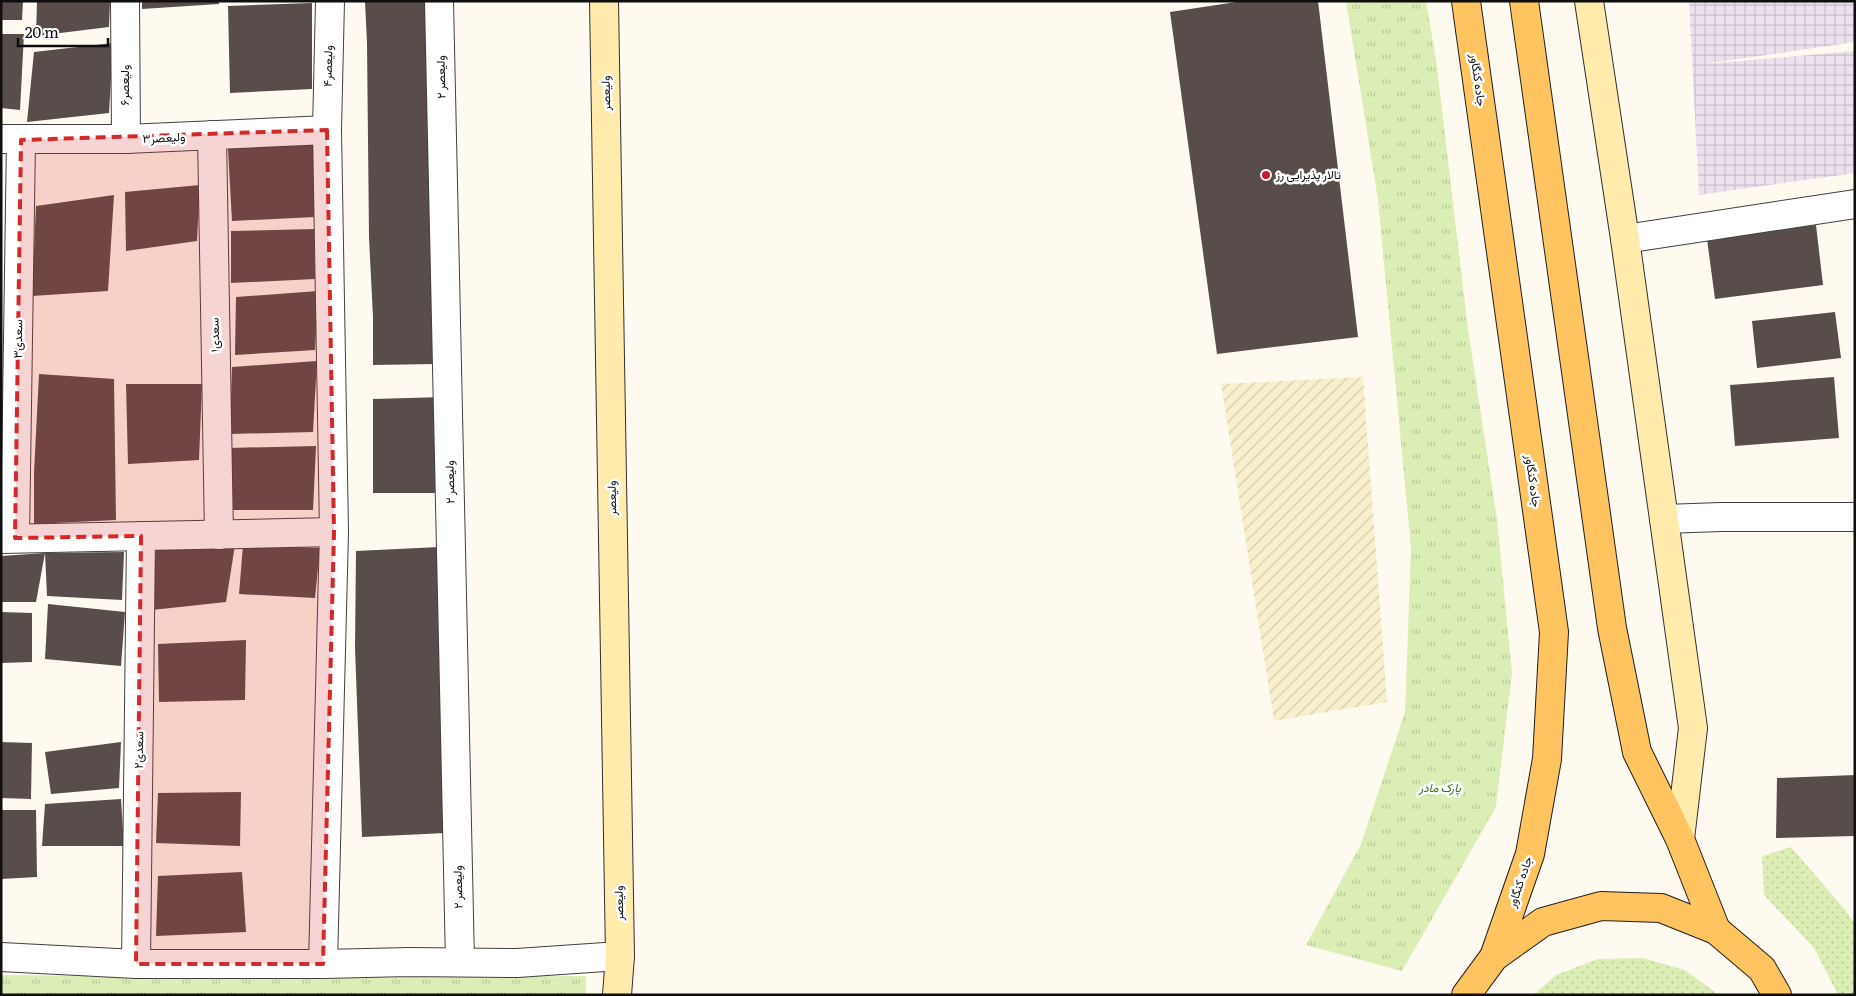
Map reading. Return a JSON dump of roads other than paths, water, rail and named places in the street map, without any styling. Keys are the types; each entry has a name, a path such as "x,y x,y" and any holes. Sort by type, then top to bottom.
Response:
{"main road":[{"name":"جاده کنگاور","path":"1466,1 1554,632 1547,760 1530,854 1494,957"},
{"path":"1524,1 1612,628 1637,752 1680,839 1716,930"},
{"path":"1466,995 1494,957 1543,922 1601,906 1660,908 1716,930 1762,969 1777,995"}],"street":[{"name":"ولیعصر۶","path":"125,1 126,140"},
{"name":"ولیعصر۴","path":"323,964 334,532 327,130 330,1"},
{"name":"ولیعصر ۲","path":"439,1 460,962"},
{"name":"ولیعصر","path":"604,1 620,956 617,995"},
{"path":"1589,1 1693,728 1680,839"},
{"name":"ولیعصر۳","path":"11,139 126,140 327,130"},
{"name":"سعدی۱","path":"212,136 219,534"},
{"name":"سعدی۳","path":"8,538 11,139"},
{"path":"1624,239 1855,204"},
{"path":"1664,519 1855,517"},
{"path":"8,538 334,532"},
{"name":"سعدی۲","path":"136,964 141,536"},
{"path":"1,957 136,964 323,964 517,963 620,956"}],"place":[{"name":"تالار پذیرایی رز","path":"1266,175"}],"park label":[{"name":"پارک مادر","path":"1440,788"}]}
